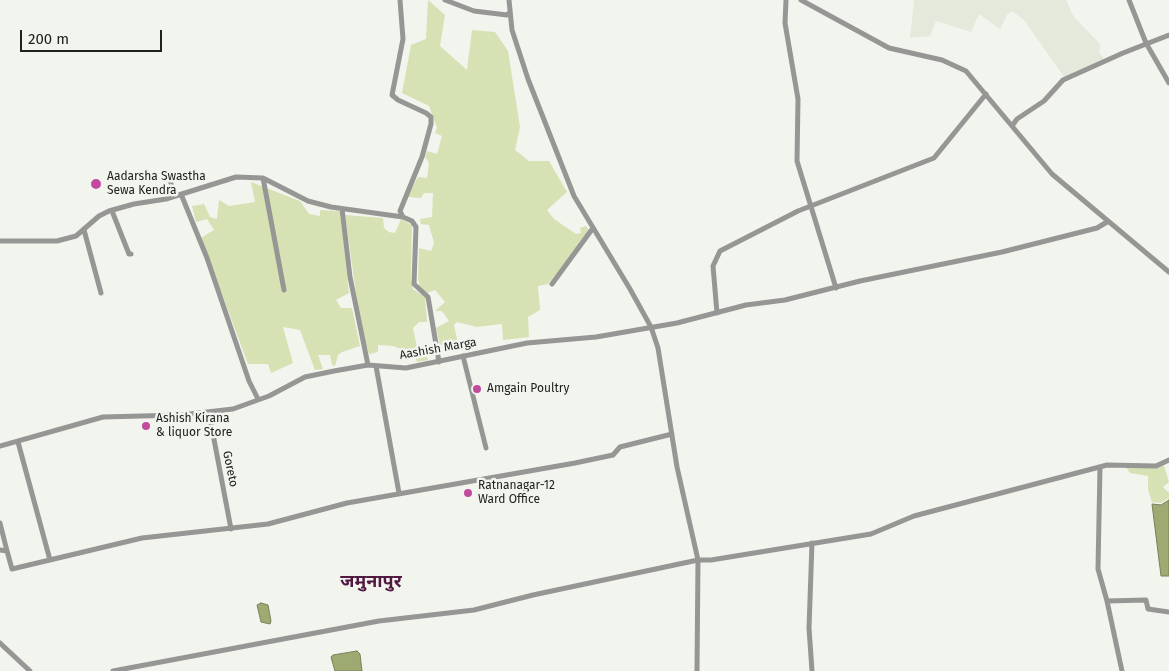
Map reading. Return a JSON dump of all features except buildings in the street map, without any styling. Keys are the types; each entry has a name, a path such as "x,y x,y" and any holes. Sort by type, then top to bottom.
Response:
{"street":[{"path":"400,0 403,39 392,94 398,100 426,113 431,117 432,124 422,157 400,211 403,217"},
{"path":"445,0 474,11 500,15 507,15 509,13"},
{"path":"509,0 512,30 543,119 574,196 651,327 658,348 672,434 698,560 697,671"},
{"path":"786,0 785,23 798,98 797,161 836,288"},
{"path":"801,0 889,48 956,65 966,71 1052,174 1169,272"},
{"path":"1129,0 1146,43 1169,83"},
{"path":"1012,126 1017,119 1044,101 1063,80 1146,43 1169,35"},
{"path":"717,313 713,266 720,251 810,206 934,158 986,94"},
{"path":"169,177 175,196"},
{"path":"0,240 57,241 76,236 99,216 134,204 175,196 236,178 263,178 308,200 342,209 403,217 412,221 416,227 414,284 428,297 438,362"},
{"path":"263,178 284,290"},
{"path":"181,194 207,258 249,381 258,399"},
{"path":"342,209 350,277 368,365"},
{"path":"112,211 129,254 131,254"},
{"name":"Aashish Marga","path":"0,446 103,417 209,412 233,408 258,399 305,377 368,365 406,368 529,342 596,337 677,323 746,305 785,300 1026,247 1097,228 1107,222"},
{"path":"552,284 593,228"},
{"path":"84,230 101,293"},
{"path":"463,356 486,448"},
{"path":"376,366 399,493"},
{"name":"Goreto","path":"209,412 231,529"},
{"path":"0,523 12,569 142,538 268,524 347,503 575,463 613,455 620,447 672,434"},
{"path":"18,442 50,560"},
{"path":"112,671 380,622 474,610 532,595 693,563 698,560 711,560 871,534 914,516 1100,467 1129,464 1156,466 1169,460"},
{"path":"1100,467 1098,569 1122,671"},
{"path":"812,543 809,628 812,671"},
{"path":"0,550 7,551"},
{"path":"1107,601 1146,600 1148,609 1169,612"},
{"path":"0,643 30,671"}],"shaded area":[{"path":"428,0 445,15 440,46 467,70 472,30 495,32 508,51 520,127 515,150 529,161 549,161 567,192 547,210 554,219 576,234 581,233 580,228 586,226 590,232 548,284 538,286 540,310 528,317 529,337 503,340 502,324 477,327 457,322 454,325 458,343 440,345 436,328 449,321 442,311 435,311 445,302 435,290 427,293 420,287 418,279 419,248 431,251 434,243 429,225 421,224 420,219 432,217 433,193 424,193 421,198 407,197 418,177 427,178 429,163 425,157 427,151 437,154 442,136 435,133 437,128 429,106 402,93 411,45 426,39"},
{"path":"914,0 1066,0 1074,17 1101,45 1099,51 1104,59 1064,77 1024,20 1012,11 1007,15 1000,29 979,14 971,32 936,21 930,36 910,38"},
{"path":"251,182 300,201 309,214 320,216 320,210 340,211 349,293 336,300 341,308 352,308 360,346 338,355 335,366 332,365 330,355 318,355 323,369 315,370 300,330 283,327 293,363 271,373 268,364 248,364 201,238 214,230 207,219 196,222 192,206 204,204 210,217 217,219 219,200 229,206 255,202"},
{"path":"345,215 383,218 384,228 389,232 395,233 401,219 412,225 411,280 413,289 425,297 427,322 419,322 413,328 417,347 424,350 428,360 417,362 414,354 393,346 378,345 378,352 369,354 361,328"},
{"path":"1125,466 1140,468 1164,466 1169,482 1163,487 1169,493 1169,498 1161,503 1152,502 1148,490 1148,476 1130,473"},
{"path":"1169,500 1169,576 1161,576 1152,504 1161,505"},
{"path":"261,603 268,605 270,624 261,622 257,605"},
{"path":"357,651 360,654 362,671 335,671 331,657 333,655"}],"place":[{"name":"Aadarsha Swastha Sewa Kendra","path":"96,184"},
{"name":"Amgain Poultry","path":"477,389"},
{"name":"Ashish Kirana & liquor Store","path":"146,426"},
{"name":"Ratnanagar-12 Ward Office","path":"468,493"}],"district":[{"name":"जमुनापुर","path":"371,582"}]}
